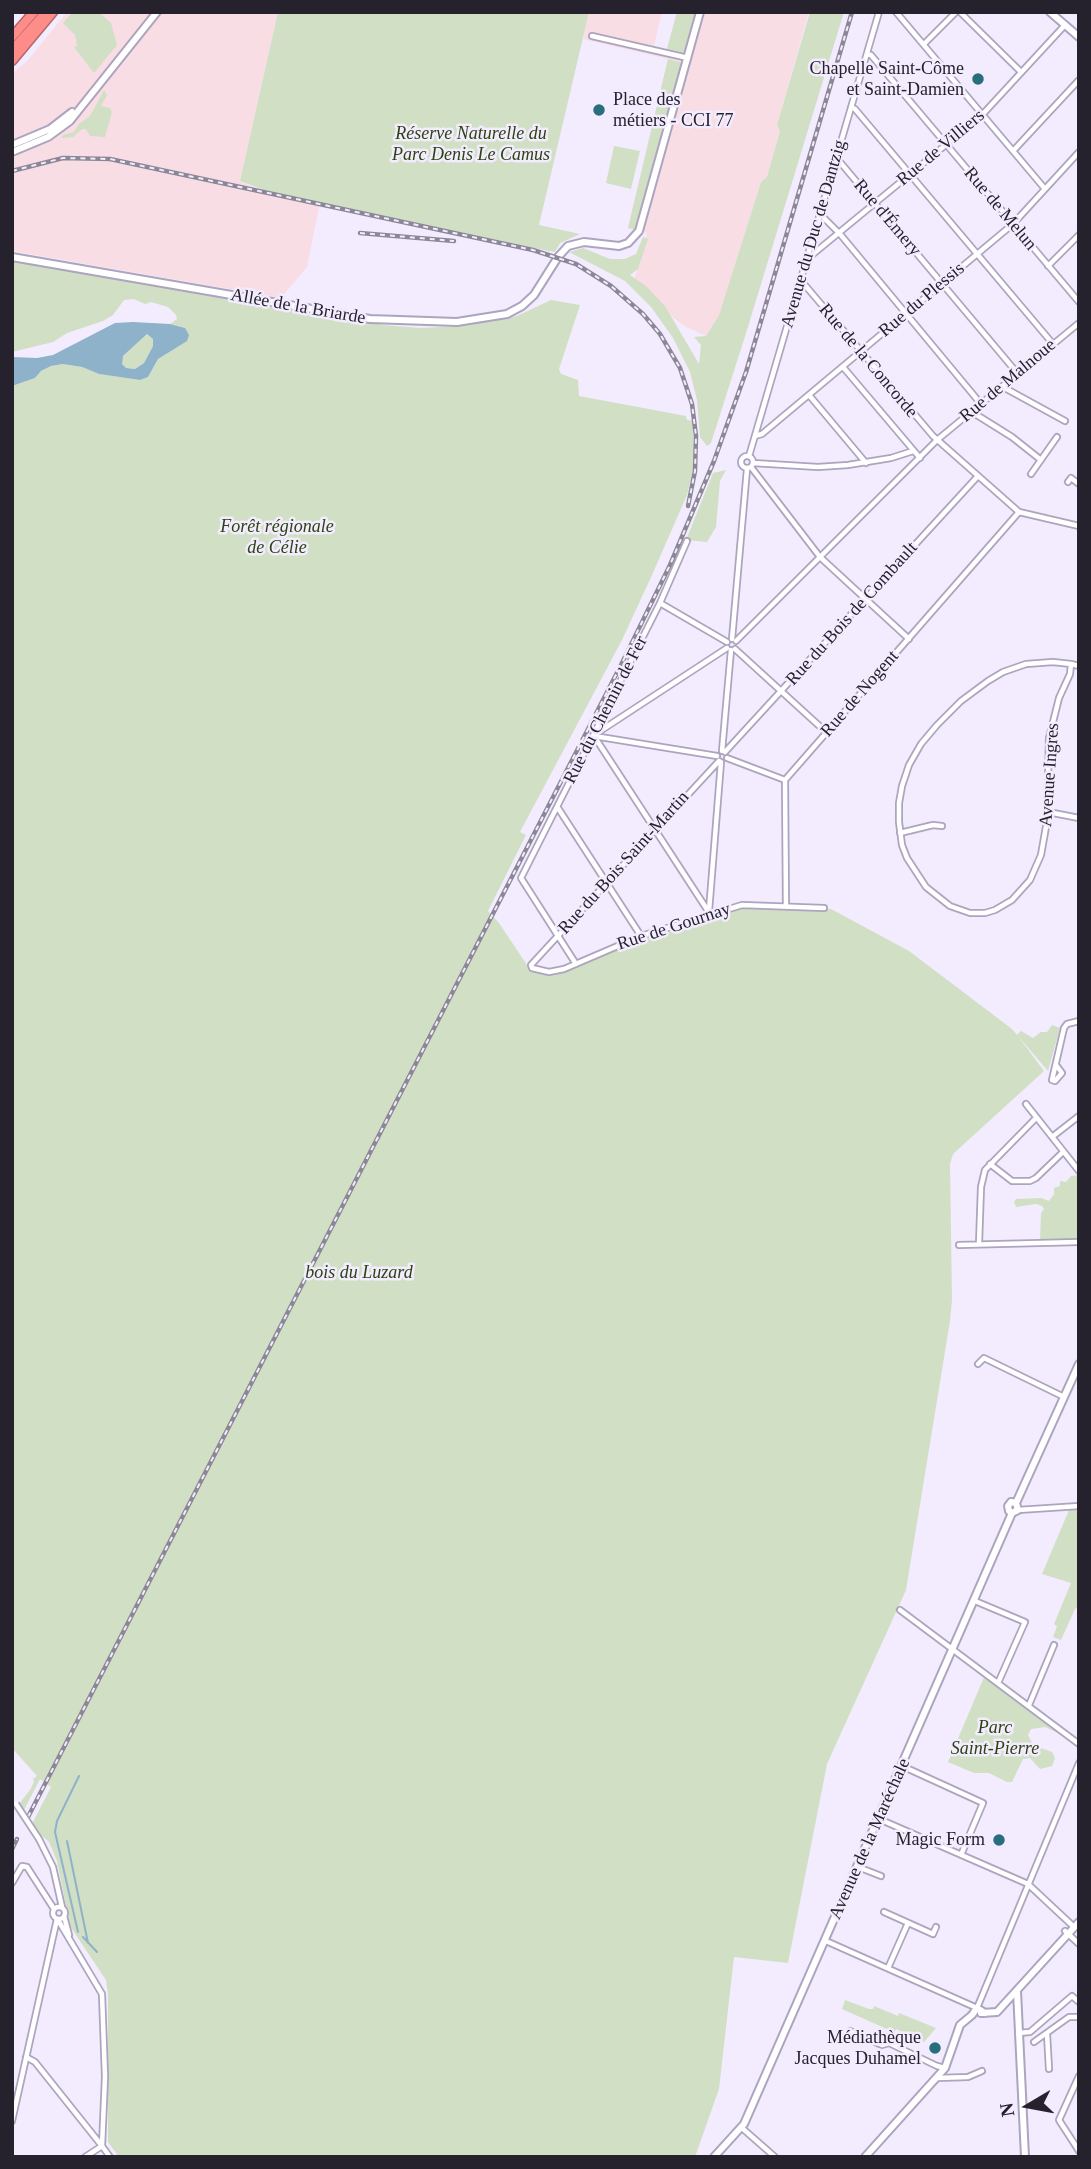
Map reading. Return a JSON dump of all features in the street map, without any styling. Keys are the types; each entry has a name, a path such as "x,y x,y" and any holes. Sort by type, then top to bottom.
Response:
{"highway":[{"path":"12,37 34,12"},
{"path":"12,50 46,12"},
{"path":"12,61 53,12"}],"street":[{"path":"12,152 37,143 63,126 85,103 157,12"},
{"path":"592,36 688,58 700,12"},
{"name":"Avenue du Duc de Dantzig","path":"750,466 742,465 741,461 749,456 879,12"},
{"path":"896,12 1045,189"},
{"path":"924,44 958,12 1021,72"},
{"path":"1050,12 1079,37"},
{"name":"Rue de Villiers","path":"806,260 982,115 1065,25"},
{"name":"Rue de Melun","path":"867,54 871,55 1079,302"},
{"name":"Allée de la Briarde","path":"12,257 332,313 413,322 474,321 512,312 534,295 565,248 584,242 619,246 636,236 642,226 688,58"},
{"path":"1013,151 1079,80"},
{"path":"12,145 43,133 57,124 100,82"},
{"path":"851,107 1053,344"},
{"name":"Rue du Plessis","path":"754,436 762,434 1013,224 1079,152"},
{"name":"Rue d'Émery","path":"836,159 1018,374"},
{"path":"820,214 981,404"},
{"path":"1048,266 1079,235"},
{"name":"Rue de la Concorde","path":"800,282 937,440 1019,512"},
{"name":"Rue de Malnoue","path":"937,440 1079,323"},
{"path":"843,367 920,458"},
{"path":"1003,387 1065,421"},
{"path":"809,395 866,463"},
{"path":"972,412 1012,437 1041,460"},
{"path":"1031,474 1057,437"},
{"path":"594,736 731,645 937,440"},
{"path":"750,466 818,467 866,463 914,451"},
{"path":"709,913 749,456"},
{"path":"750,466 820,557 909,639"},
{"name":"Rue du Bois de Combault","path":"722,757 978,476"},
{"path":"1068,482 1071,478 1079,484"},
{"path":"1019,512 1079,526"},
{"name":"Rue de Nogent","path":"785,780 1019,512"},
{"name":"Rue du Chemin de Fer","path":"558,936 521,878 660,603 687,541"},
{"path":"660,603 731,645 827,732"},
{"name":"Avenue Ingres","path":"1071,664 1049,738 1048,812 1044,846 1030,880 1012,900 985,913 963,911 937,898 911,866 900,833 900,797 909,765 925,739 950,711 978,687 1017,666 1040,662 1071,664 1079,667"},
{"name":"Avenue Ingres","path":"1070,674 1079,667"},
{"path":"594,736 722,757 785,780 786,907"},
{"path":"594,736 709,913"},
{"name":"Rue du Bois Saint-Martin","path":"531,967 722,757"},
{"path":"558,808 641,936"},
{"path":"1048,812 1079,818"},
{"path":"900,833 933,825 942,826"},
{"name":"Rue de Gournay","path":"531,967 549,972 576,964 641,936 742,905 824,908"},
{"path":"558,936 576,964"},
{"path":"1056,1065 1064,1028 1067,1024 1079,1021"},
{"path":"1026,1104 1079,1171"},
{"path":"1052,1137 1079,1116"},
{"path":"979,1244 982,1177 990,1164 1036,1118"},
{"path":"990,1164 1012,1181 1030,1181 1063,1152"},
{"path":"959,1245 1079,1242"},
{"path":"978,1364 984,1358 1064,1398"},
{"name":"Avenue de la Maréchale","path":"714,2157 742,2128 1079,1364"},
{"path":"1015,1509 1079,1507"},
{"path":"975,1601 1025,1622 998,1683"},
{"path":"900,1610 1079,1744"},
{"path":"1029,1705 1054,1645"},
{"path":"865,2157 946,2068 958,2030 974,2012 1079,1763"},
{"path":"902,1766 983,1803 961,1855"},
{"path":"12,1798 47,1852 58,1893 57,1908 53,1914 69,1936 102,1994 105,2077 102,2146"},
{"path":"879,1818 1028,1884 1075,1924"},
{"path":"12,1883 22,1867 27,1867 43,1892 64,1916 69,1936"},
{"path":"858,1867 881,1876"},
{"path":"43,1892 52,1895 58,1893"},
{"path":"884,1912 933,1934 936,1927"},
{"path":"57,1919 64,1916"},
{"path":"1011,1996 1019,1983 1075,1924 1079,1916"},
{"path":"12,2121 57,1919"},
{"path":"888,1968 908,1923"},
{"path":"826,1941 888,1968 974,2012 985,2013 997,2011 1066,1933"},
{"path":"1066,1933 1079,1944"},
{"path":"1017,1991 1027,2157"},
{"path":"1011,1996 1017,2011"},
{"path":"1018,2034 1030,2032 1072,1996 1079,2002"},
{"path":"1034,2042 1069,2017 1079,2017"},
{"path":"850,2031 881,2045 889,2043 946,2068"},
{"path":"1047,2033 1049,2069"},
{"path":"26,2057 35,2062 110,2157"},
{"path":"937,2078 968,2077 982,2071"},
{"path":"1079,2076 1059,2120 1079,2151"},
{"path":"742,2128 775,2157"},
{"path":"85,2157 102,2146"}],"shaded area":[{"path":"67,12 278,12 240,181 259,190 320,203 307,267 281,298 12,251 12,74 28,60"},
{"path":"589,12 662,12 654,46 667,49 677,12 809,12 777,125 780,131 767,178 761,182 719,315 706,336 686,327 667,313 634,281 647,233 628,228 668,59 583,39"}],"green space":[{"path":"73,12 99,12 111,23 117,45 94,73 74,47 77,46 75,35 63,23"},
{"name":"Réserve Naturelle du Parc Denis Le Camus","path":"278,12 589,12 539,225 580,234 560,243 555,252 269,192 240,181"},
{"path":"677,12 698,12 685,53 667,49"},
{"path":"810,12 844,12 747,330 711,443 707,446 700,437 697,400 690,372 673,338 651,307 625,281 569,252 583,248 610,259 625,259 636,254 643,237 648,239 638,269 630,275 646,286 665,306 699,364 701,345 694,337 706,336 719,315 761,182 767,177 780,131 777,125"},
{"path":"668,59 683,65 637,230 628,228"},
{"path":"104,90 107,95 101,106 110,108 112,112 105,137 90,136 86,129 82,129 73,137 62,138 63,135 74,132 79,124 90,116"},
{"path":"614,146 640,151 631,189 606,183"},
{"name":"bois du Luzard","path":"12,261 383,325 420,328 461,326 517,316 551,300 580,305 559,369 561,374 578,380 579,396 686,416 687,420 693,421 694,466 687,495 622,640 520,832 526,835 488,911 531,971 551,974 572,969 656,933 743,907 776,907 794,911 831,909 909,951 1017,1035 1021,1031 1033,1038 1041,1032 1047,1032 1052,1025 1060,1028 1048,1071 1018,1036 1044,1071 953,1154 950,1164 950,1321 906,1590 827,1764 788,1963 734,1957 719,2089 695,2157 119,2157 108,2142 106,1980 70,1926 57,1861 49,1842 31,1826 51,1787 40,1779 24,1810 19,1804 37,1776 12,1748 12,386 35,378 51,366 63,364 82,367 99,374 140,380 148,377 158,359 168,352 185,328 170,324 177,319 168,307 151,302 145,304 134,299 124,300 113,315 103,321 67,333 53,342 12,352"},
{"path":"147,334 153,339 153,346 144,363 135,369 126,368 121,364 123,356"},
{"path":"726,470 720,481 716,527 707,542 686,540 713,473"},
{"path":"1079,1175 1079,1240 1040,1241 1041,1213 1044,1209 1042,1206 1036,1204 1016,1207 1014,1202 1016,1199 1041,1198 1049,1201 1054,1194 1054,1188 1060,1186 1060,1181 1066,1182 1071,1176"},
{"path":"1069,1510 1079,1510 1079,1606 1075,1609 1061,1640 1053,1637 1057,1626 1054,1624 1071,1583 1042,1574"},
{"name":"Parc Saint-Pierre","path":"985,1675 1065,1734 1064,1736 1045,1727 1031,1729 1028,1735 1033,1745 1052,1752 1055,1758 1052,1766 1040,1769 1030,1758 1023,1759 1012,1782 1007,1782 989,1773 974,1773 948,1762"},
{"path":"845,2000 869,2009 874,2006 898,2016 899,2013 936,2028 924,2042 896,2029 891,2042 885,2039 889,2030 842,2009"}],"water":[{"path":"115,323 170,324 185,328 189,335 187,341 158,359 148,377 140,380 99,374 82,367 63,364 51,366 35,378 12,386 12,357 37,358 53,355","holes":["147,334 153,339 153,346 144,363 135,369 126,368 122,364 123,356"]}],"waterway":[{"path":"78,1932 55,1832 57,1821 79,1776"},
{"path":"67,1841 88,1943"},
{"path":"83,1937 97,1952"}],"railway":[{"path":"28,1817 670,565 714,461 746,372 852,12"},
{"path":"12,171 63,158 110,159 533,250 576,264 611,286 643,314 660,334 680,368 692,404 696,436 695,471 688,506"},
{"path":"360,233 454,241"},
{"path":"12,1849 17,1839"}],"place":[{"name":"Chapelle Saint-Côme et Saint-Damien","path":"978,79"},
{"name":"Place des métiers - CCI 77","path":"599,110"},
{"name":"Magic Form","path":"999,1840"},
{"name":"Médiathèque Jacques Duhamel","path":"935,2048"}],"park label":[{"name":"Forêt régionale de Célie","path":"277,537"}]}
